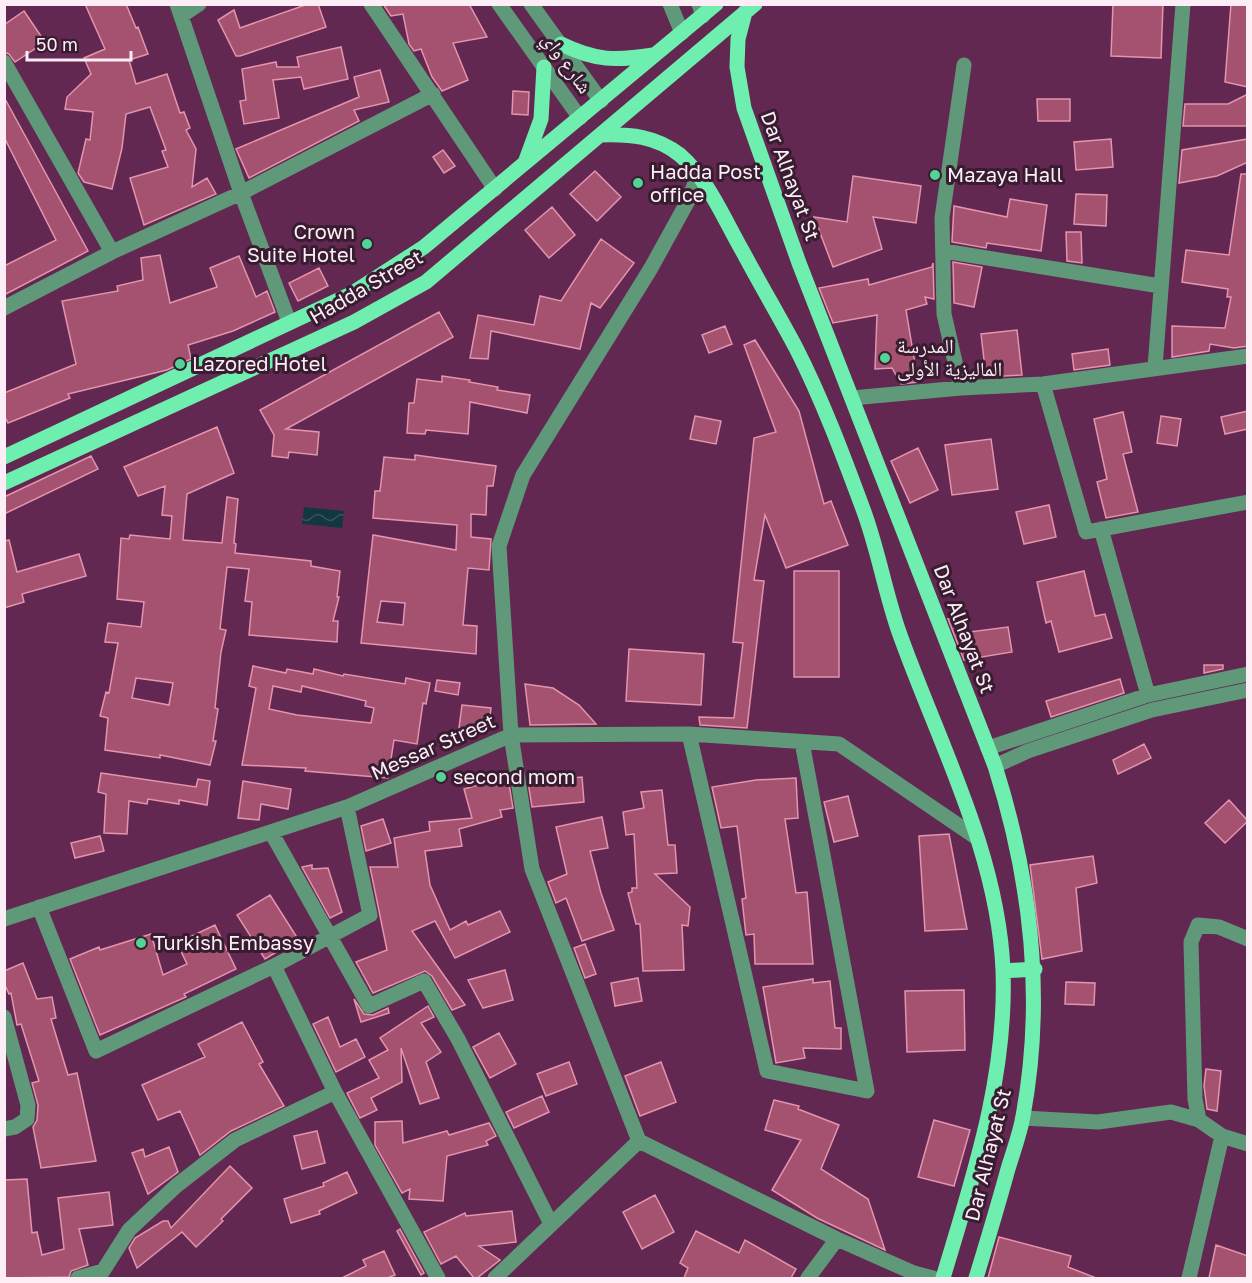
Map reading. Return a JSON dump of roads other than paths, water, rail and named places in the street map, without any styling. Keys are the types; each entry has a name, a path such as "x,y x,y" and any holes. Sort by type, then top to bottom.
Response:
{"main road":[{"name":"Hadda Street","path":"4,457 351,294 424,247 682,33 701,10 716,4"},
{"name":"Hadda Street","path":"4,483 354,322 426,282 750,8"},
{"name":"Dar Alhayat St","path":"750,8 738,39 737,67 744,108 799,263 995,766 1013,823 1025,878 1035,969 1033,1043 1023,1118 976,1278"},
{"path":"561,44 582,54 610,60 653,55"},
{"path":"523,166 541,119 544,67"},
{"name":"Dar Alhayat St","path":"601,135 631,134 660,142 681,157 698,175 797,351 864,512 898,630 977,838 991,891 1003,971 1000,1048 987,1133 943,1278"},
{"path":"495,189 511,208"},
{"path":"864,512 890,500"},
{"path":"1003,971 1035,969"}],"street":[{"path":"200,4 179,10 241,194 289,322"},
{"path":"371,4 495,189"},
{"name":"شارع واي","path":"499,4 580,118"},
{"name":"شارع واي","path":"531,4 601,101"},
{"path":"670,4 682,33"},
{"path":"1155,367 1183,4"},
{"path":"4,62 112,252"},
{"path":"961,388 944,314 942,218 964,65"},
{"path":"4,308 112,252 241,194 433,94"},
{"path":"698,175 689,199 651,268 523,475 499,546 511,735 532,869 639,1141 837,1239 914,1273 933,1278"},
{"path":"944,251 1160,286"},
{"path":"852,398 961,388 1043,384 1248,356"},
{"path":"1043,384 1086,532 1248,502"},
{"path":"1101,529 1148,695"},
{"path":"988,748 1148,695 1248,674"},
{"path":"995,766 1028,751 1152,710 1248,690"},
{"path":"689,734 767,1071 867,1091 802,742"},
{"name":"Messar Street","path":"4,919 347,807 511,735 689,734 839,744 977,838"},
{"path":"39,907 96,1051 274,966 370,915 347,807"},
{"path":"271,832 369,1006 424,981 458,1039 551,1224"},
{"path":"1199,1120 1195,1099 1191,942 1198,925 1219,927 1248,939"},
{"path":"274,966 335,1092 438,1278"},
{"path":"4,1017 28,1105 27,1119 15,1127 4,1129"},
{"path":"78,1278 103,1271 129,1230 176,1186 235,1140 335,1092"},
{"path":"1023,1118 1098,1122 1171,1112 1199,1120 1222,1136 1248,1144"},
{"path":"1189,1278 1222,1136"},
{"path":"495,1278 639,1141"},
{"path":"808,1278 837,1239"}],"water":[{"path":"304,507 344,511 342,528 302,524"}],"place":[{"name":"Mazaya Hall","path":"935,175"},
{"name":"Hadda Post office","path":"638,183"},
{"name":"Crown Suite Hotel","path":"367,244"},
{"name":"المدرسة الماليزية الأولى","path":"885,358"},
{"name":"Lazored Hotel","path":"180,364"},
{"name":"second mom","path":"441,777"},
{"name":"Turkish Embassy","path":"141,943"}]}
